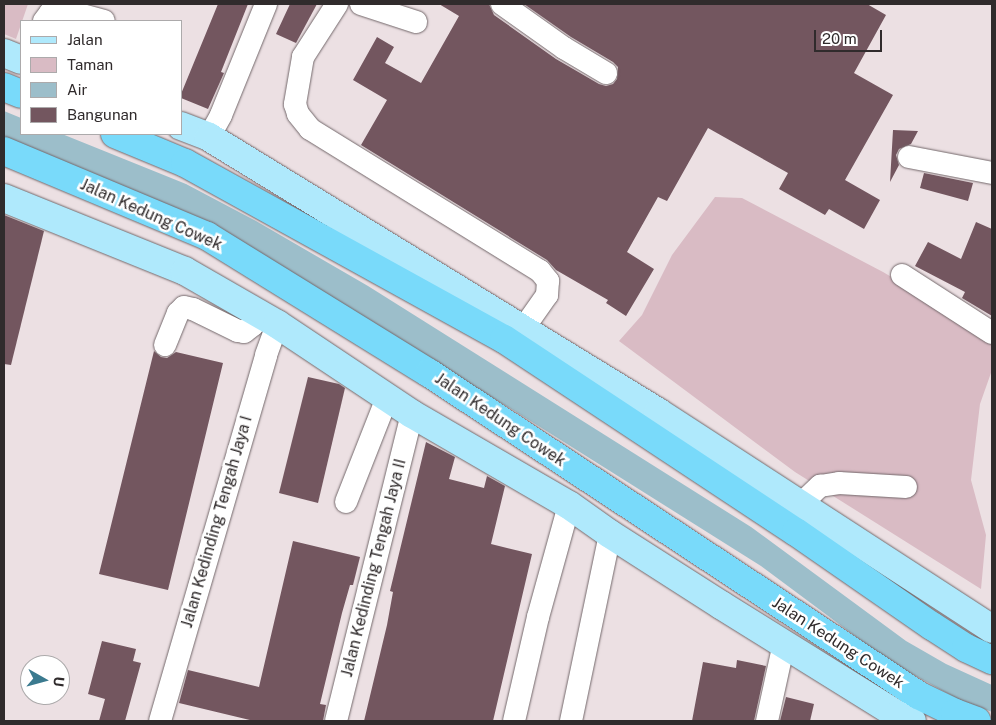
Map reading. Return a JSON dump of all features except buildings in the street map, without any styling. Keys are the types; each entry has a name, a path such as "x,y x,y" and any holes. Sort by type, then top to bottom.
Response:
{"highway":[{"path":"4,87 20,94"},
{"path":"117,135 184,163 504,339 796,532 932,626 966,648 992,660"},
{"name":"Jalan Kedung Cowek","path":"4,152 207,236 429,373 918,695 955,713 977,721"}],"main road":[{"path":"4,53 20,60"},
{"path":"182,126 209,137 658,412 992,629"},
{"name":"Jalan Kedung Cowek","path":"4,198 185,271 268,319 412,414 569,505 610,534 902,719"}],"street":[{"path":"209,137 221,115 266,4"},
{"path":"337,4 303,57 295,104 298,114 310,129 540,271 548,281 548,295 523,329"},
{"path":"361,4 416,22"},
{"path":"502,4 564,48 606,74"},
{"path":"45,20 50,13 67,11 100,20"},
{"path":"909,157 992,173"},
{"path":"902,275 992,333"},
{"path":"165,345 178,313 184,307 193,309 238,331 244,332 253,325 268,319"},
{"name":"Jalan Kedinding Tengah Jaya I","path":"160,721 266,355 268,319"},
{"path":"346,502 387,398"},
{"name":"Jalan Kedinding Tengah Jaya II","path":"336,721 412,414"},
{"path":"800,504 820,486 839,483 906,487"},
{"path":"514,721 538,617 569,505"},
{"path":"571,721 610,534"},
{"path":"767,721 784,643"}],"green space":[{"path":"4,4 28,4 23,20 20,20 20,27 16,39 4,34"},
{"path":"715,197 742,198 883,272 968,322 992,343 992,370 980,404 971,480 986,535 981,589 795,472 619,341 642,315 672,255"}],"water":[{"path":"4,111 20,118 20,135 64,135 186,184 256,221 368,286 751,527 906,641 946,664 992,685 992,712 958,699 890,662 761,566 513,410 370,325 4,142"}]}
